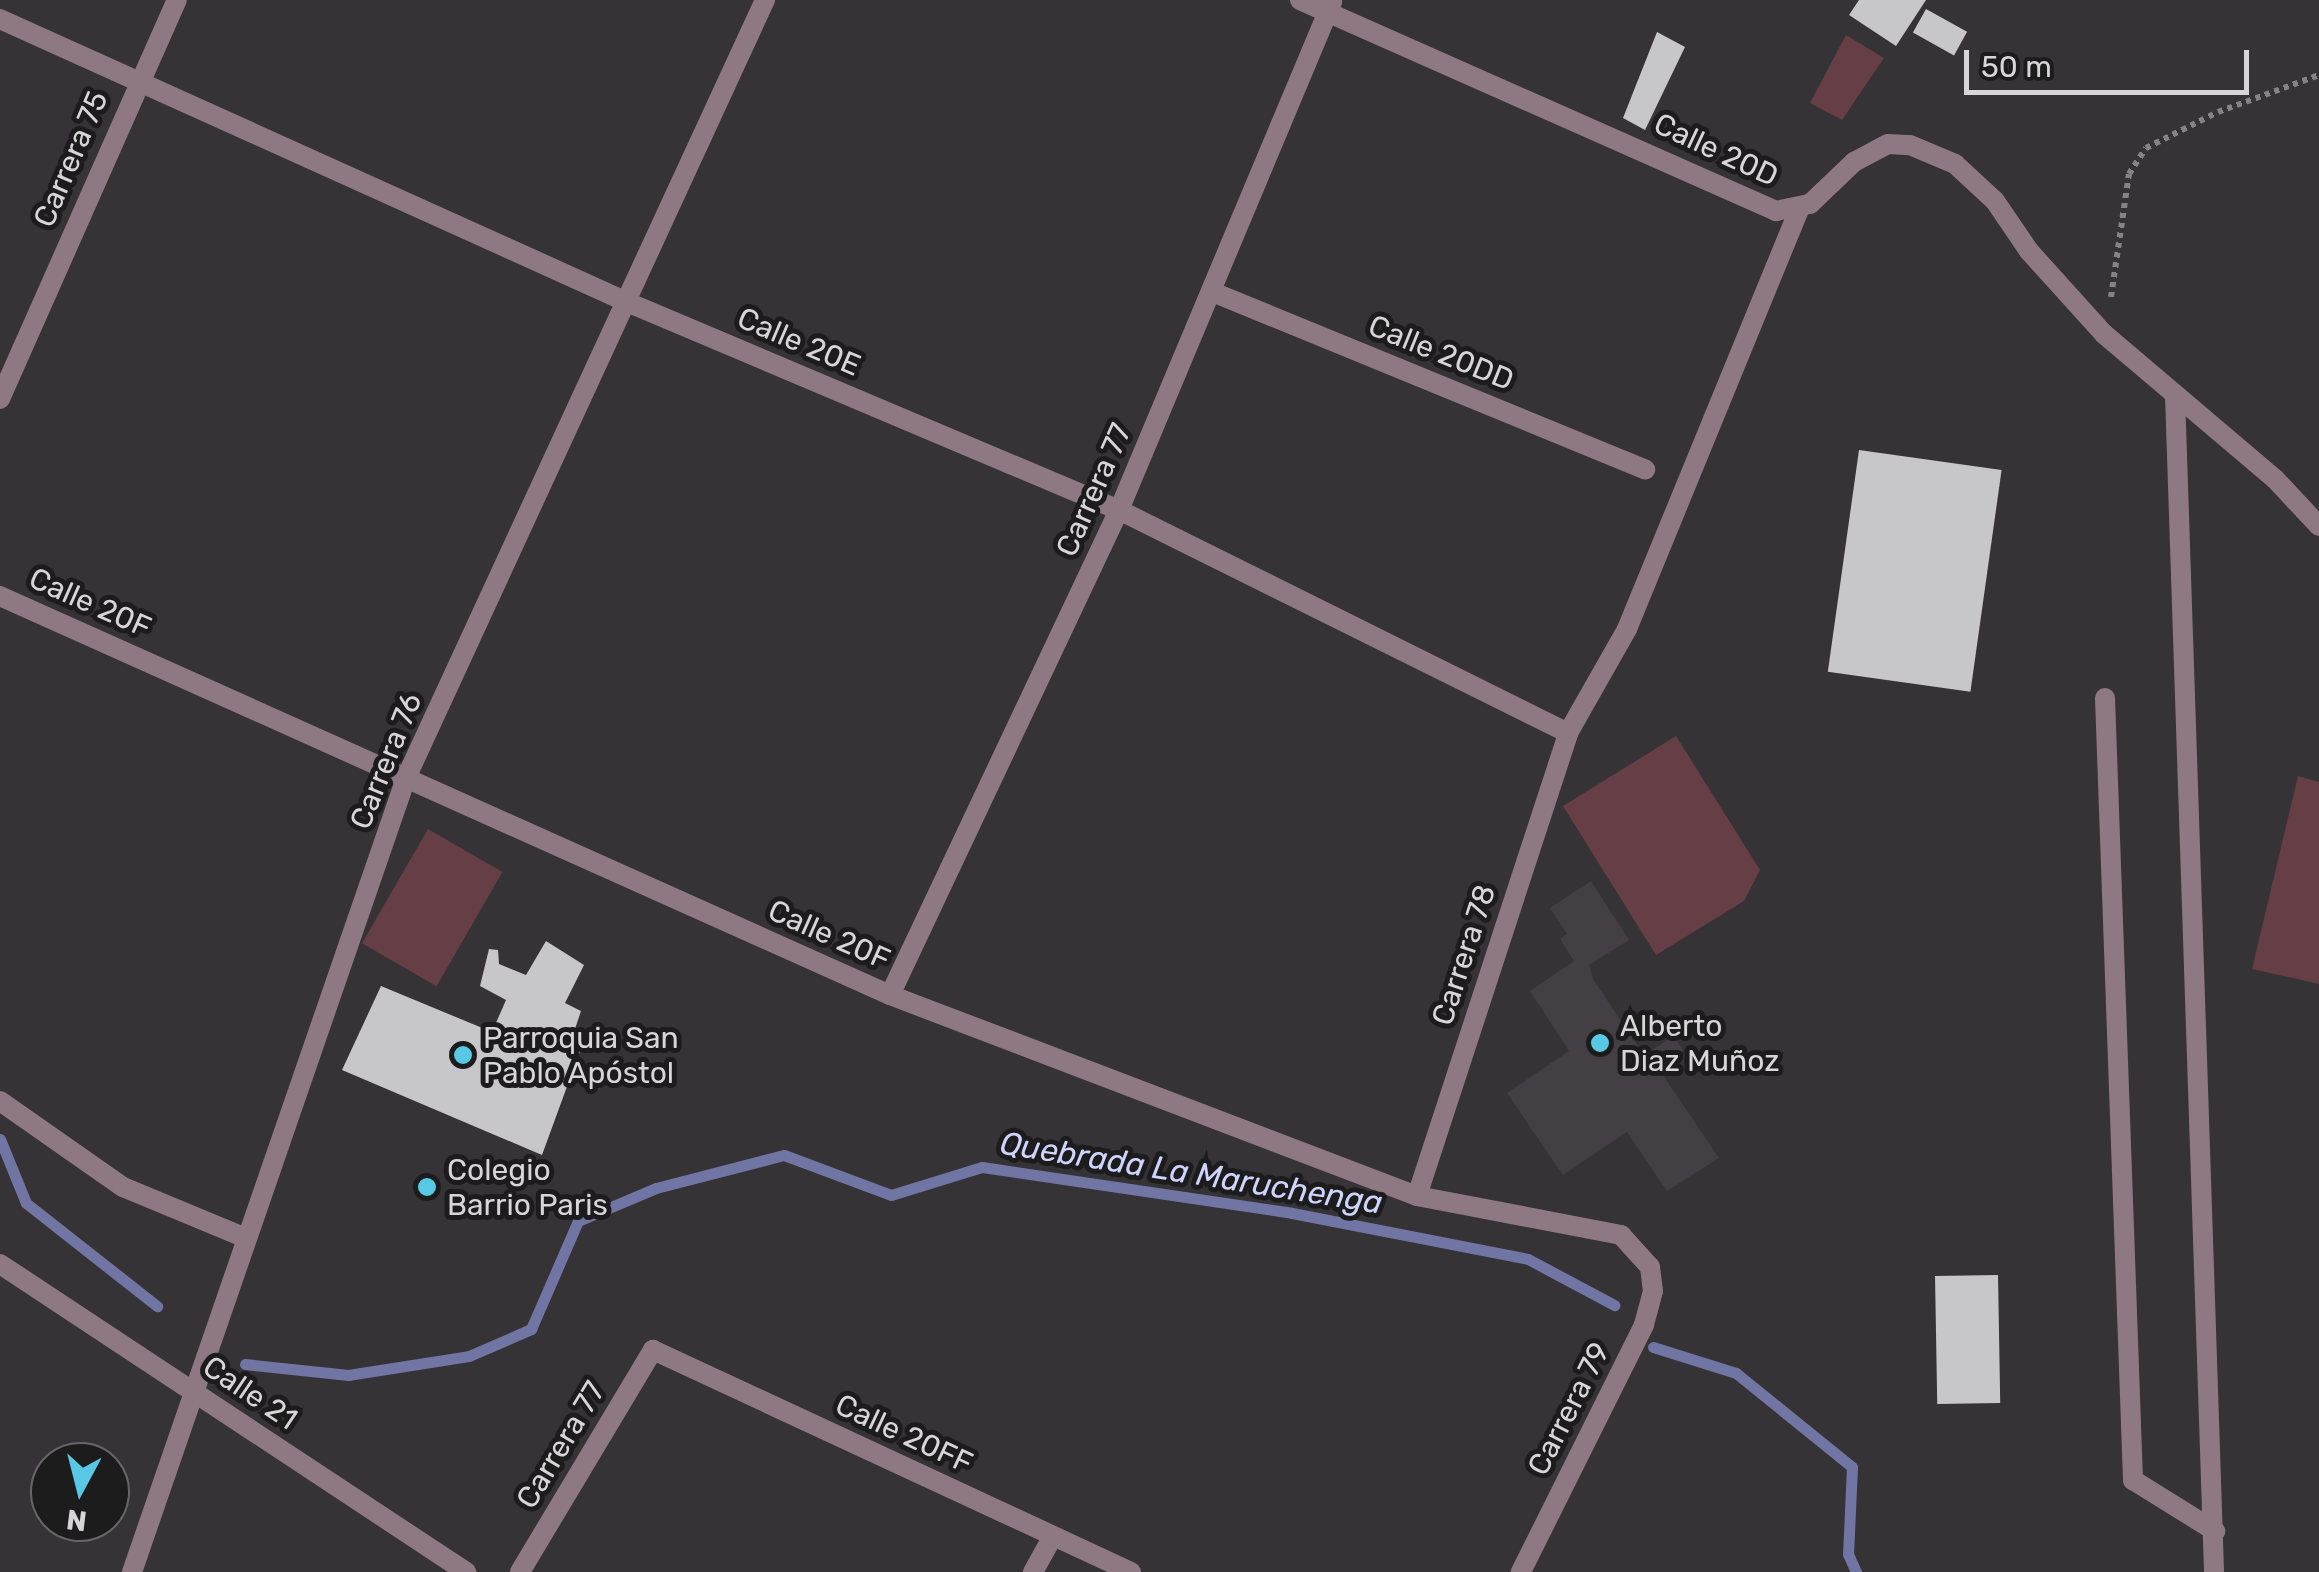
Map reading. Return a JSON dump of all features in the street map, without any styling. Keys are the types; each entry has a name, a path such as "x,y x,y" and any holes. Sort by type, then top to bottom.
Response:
{"street":[{"name":"Carrera 75","path":"0,399 137,82 177,0"},
{"name":"Carrera 76","path":"132,1572 406,778 765,0"},
{"name":"Calle 20D","path":"1300,0 1330,6 1776,212 1799,210 1854,162 1888,144 1928,152 1955,164 1996,201 2030,252 2104,334 2275,479 2319,526"},
{"name":"Carrera 77","path":"890,995 1119,510 1215,293 1330,6"},
{"name":"Calle 20E","path":"0,20 627,302 1119,510 1568,733"},
{"name":"Carrera 78","path":"1417,1196 1568,733 1627,630 1799,210"},
{"name":"Calle 20DD","path":"1215,293 1644,468"},
{"path":"2175,396 2214,1572"},
{"name":"Calle 20F","path":"0,596 890,995 1417,1196 1621,1234 1650,1267"},
{"path":"2105,698 2133,1480 2215,1531"},
{"path":"0,1101 123,1187 246,1238"},
{"name":"Calle 21","path":"0,1264 466,1572"},
{"name":"Carrera 79","path":"1521,1572 1644,1326 1653,1292 1650,1267"},
{"name":"Carrera 77","path":"520,1572 653,1350"},
{"name":"Calle 20FF","path":"653,1350 1131,1572"},
{"path":"1033,1572 1052,1536"}],"path":[{"path":"2104,334 2130,174 2146,148 2218,112 2319,76"}],"shaded area":[{"path":"1846,35 1884,58 1842,120 1810,103"},
{"path":"1676,736 1760,870 1744,901 1656,955 1563,806"},
{"path":"2298,776 2319,782 2319,984 2252,969"},
{"path":"428,829 502,872 436,986 362,943"},
{"name":"Alberto Diaz Muñoz","path":"1591,881 1629,940 1589,965 1593,979 1644,1055 1674,1036 1683,1050 1658,1068 1719,1158 1667,1191 1627,1132 1563,1175 1507,1093 1569,1051 1530,991 1574,961 1560,939 1567,934 1550,908"}],"building":[{"path":"1859,0 1926,0 1896,46 1849,15"},
{"path":"1926,9 1967,32 1954,55 1913,33"},
{"path":"1657,32 1685,47 1645,130 1623,118"},
{"path":"1859,450 2002,470 1970,692 1828,672"},
{"name":"Parroquia San Pablo Apóstol","path":"546,941 584,965 565,1003 581,1011 573,1035 584,1040 542,1155 342,1070 381,986 492,1032 506,1000 480,986 489,949 498,950 499,964 526,975"},
{"path":"1998,1275 2000,1403 1937,1404 1935,1276"}],"waterway":[{"name":"Quebrada La Maruchenga","path":"0,1139 26,1203 157,1306"},
{"name":"Quebrada La Maruchenga","path":"245,1364 348,1375 469,1356 531,1329 578,1221 656,1188 784,1155 891,1195 982,1167 1292,1213 1528,1259 1614,1305"},
{"name":"Quebrada La Maruchenga","path":"1653,1347 1736,1373 1852,1467 1848,1554 1856,1572"}],"place":[{"name":"Alberto Diaz Muñoz","path":"1600,1043"},
{"name":"Parroquia San Pablo Apóstol","path":"463,1055"},
{"name":"Colegio Barrio Paris","path":"427,1187"}]}
